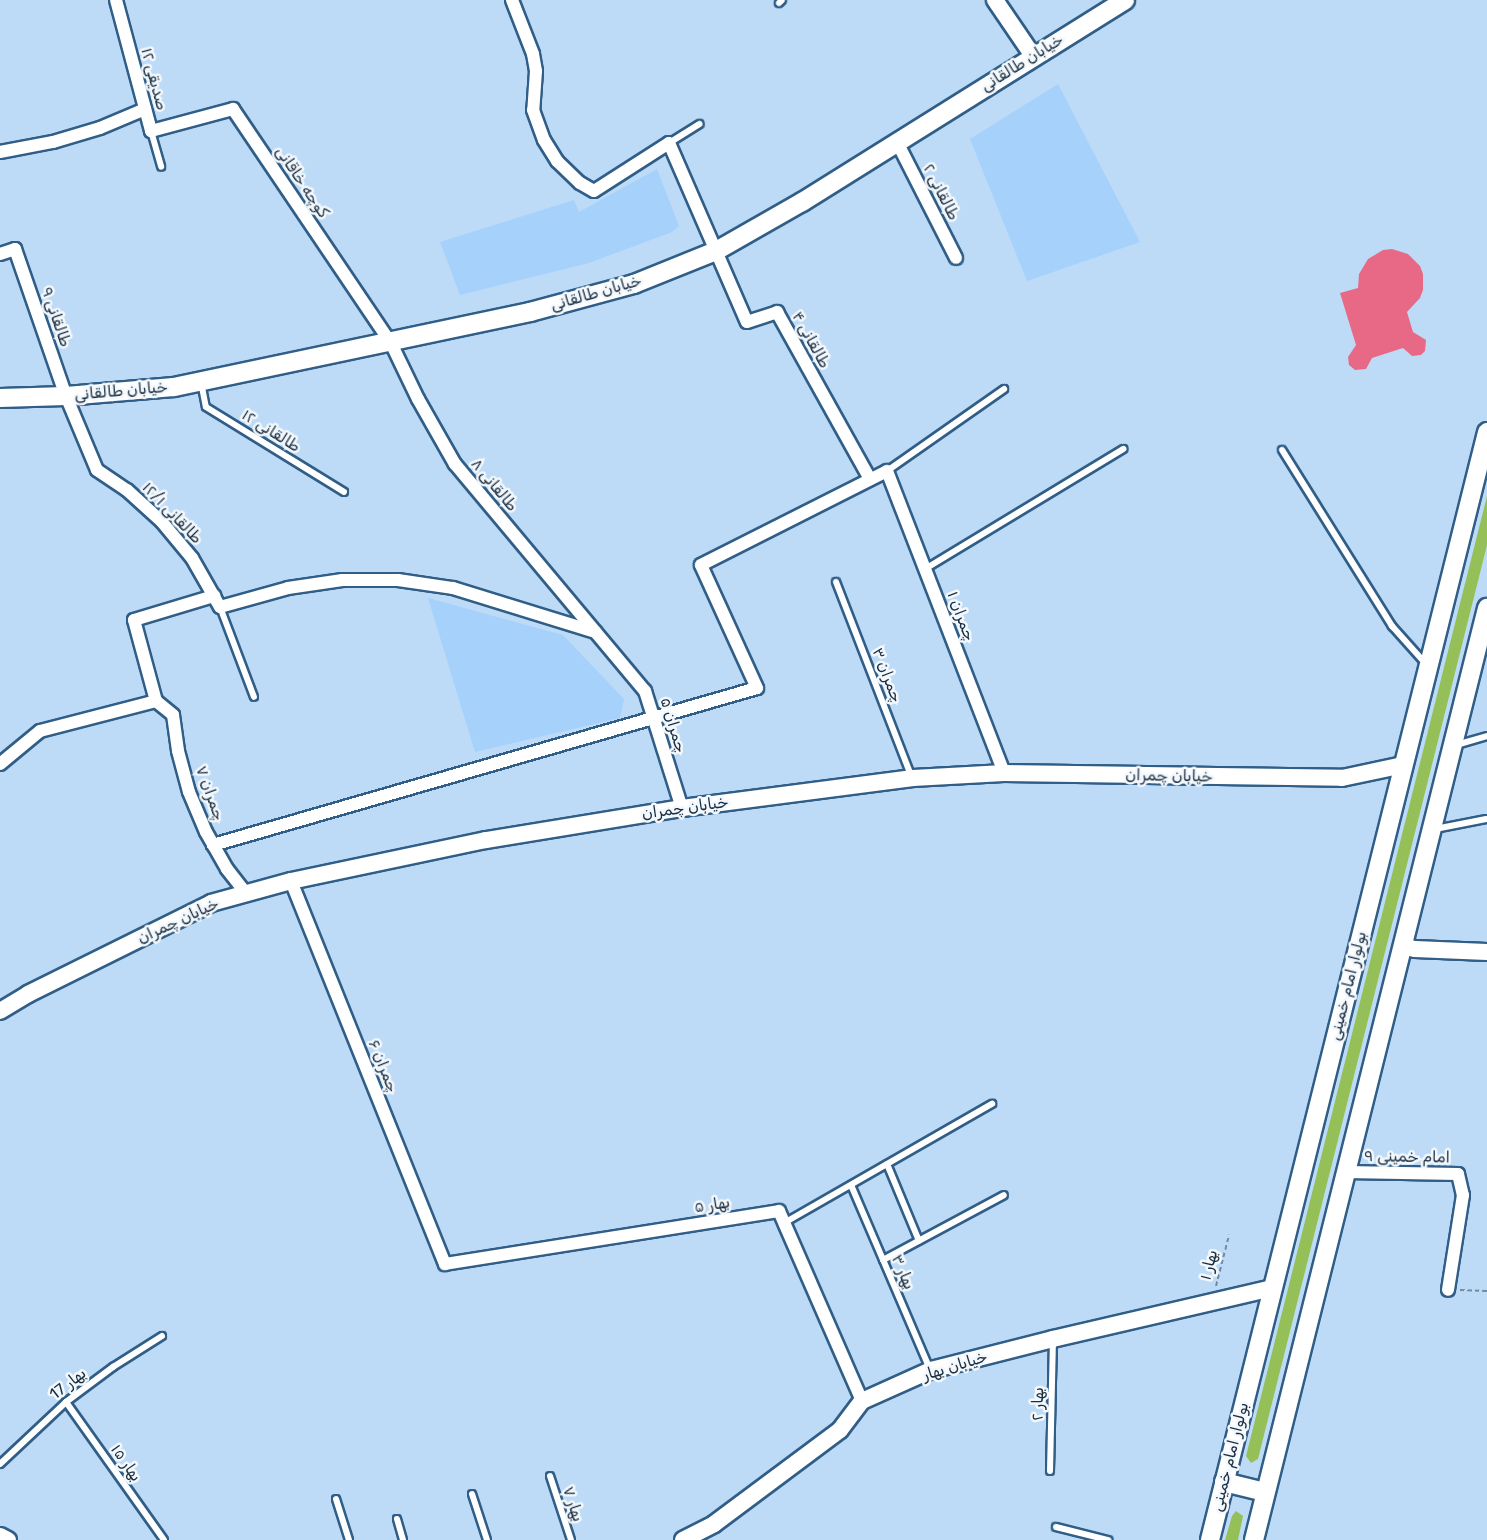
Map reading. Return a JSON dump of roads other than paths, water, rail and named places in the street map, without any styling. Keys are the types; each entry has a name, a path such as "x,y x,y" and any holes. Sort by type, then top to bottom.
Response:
{"main road":[{"path":"994,0 1033,56"},
{"name":"خیابان طالقانی","path":"0,398 66,396 174,387 530,312 634,284 716,251 802,202 1125,0"},
{"name":"بولوار امام خمینی","path":"1210,1540 1487,432"},
{"path":"1254,1540 1487,608"},
{"name":"خیابان چمران","path":"0,1011 28,994 211,903 291,881 486,840 682,808 913,778 1005,774 1342,778 1403,765"},
{"path":"1402,946 1415,949 1487,952"},
{"name":"خیابان بهار","path":"695,1538 840,1430 862,1401 931,1370 1212,1300 1273,1288"},
{"path":"1224,1482 1265,1492"},
{"path":"0,1536 8,1540"}],"street":[{"name":"صدیقی ۱۲","path":"116,0 151,131"},
{"path":"512,0 533,54 536,71 533,110 544,140 557,161 580,183 594,191 669,143 716,251"},
{"path":"0,152 53,142 100,128 145,109"},
{"name":"کوچه خاقانی","path":"151,131 233,109 391,343"},
{"name":"طالقانی ۲","path":"897,142 956,258"},
{"name":"طالقانی ۹","path":"0,254 15,249 66,396"},
{"name":"طالقانی ۴","path":"716,251 747,322 777,312 870,479"},
{"name":"طالقانی ۸","path":"391,343 418,399 455,464 596,633"},
{"name":"طالقانی ۱۲/۱","path":"66,396 97,470 127,490 162,522 192,558 220,607"},
{"path":"213,845 757,688 701,565 887,471"},
{"name":"چمران ۱","path":"887,471 1005,774"},
{"path":"220,607 288,588 342,580 398,580 453,588 596,633"},
{"path":"0,764 40,731 156,701 134,620 214,596"},
{"name":"چمران ۵","path":"596,633 645,691 682,808"},
{"name":"چمران ۷","path":"156,701 173,715 178,751 189,792 213,845 246,893"},
{"name":"چمران ۶","path":"291,881 445,1264"},
{"name":"امام خمینی ۹","path":"1346,1172 1458,1174 1463,1195 1448,1290"},
{"name":"بهار ۵","path":"445,1264 779,1211 784,1223"},
{"path":"784,1223 862,1401"}],"lane":[{"path":"669,143 699,124"},
{"name":"صدیقی ۱۲","path":"151,131 161,167"},
{"name":"طالقانی ۱۲","path":"201,381 206,407 344,492"},
{"path":"887,471 1004,389"},
{"path":"925,569 1123,449"},
{"path":"1282,450 1392,626 1428,666"},
{"name":"چمران ۳","path":"837,582 913,778"},
{"name":"طالقانی ۱۲/۱","path":"220,607 254,698"},
{"path":"1453,745 1487,736"},
{"path":"1431,829 1486,819"},
{"path":"784,1223 992,1104"},
{"path":"887,1164 919,1241"},
{"name":"بهار ۳","path":"851,1185 931,1370"},
{"path":"884,1260 1004,1195"},
{"name":"بهار 17","path":"0,1464 66,1402 113,1367 162,1336"},
{"name":"بهار ۲","path":"1050,1471 1053,1339"},
{"name":"بهار ۱۵","path":"66,1402 164,1540"},
{"name":"بهار ۷","path":"550,1476 571,1540"},
{"path":"472,1494 487,1540"},
{"path":"336,1499 349,1540"},
{"path":"397,1520 403,1540"},
{"path":"1056,1527 1108,1540"}]}
